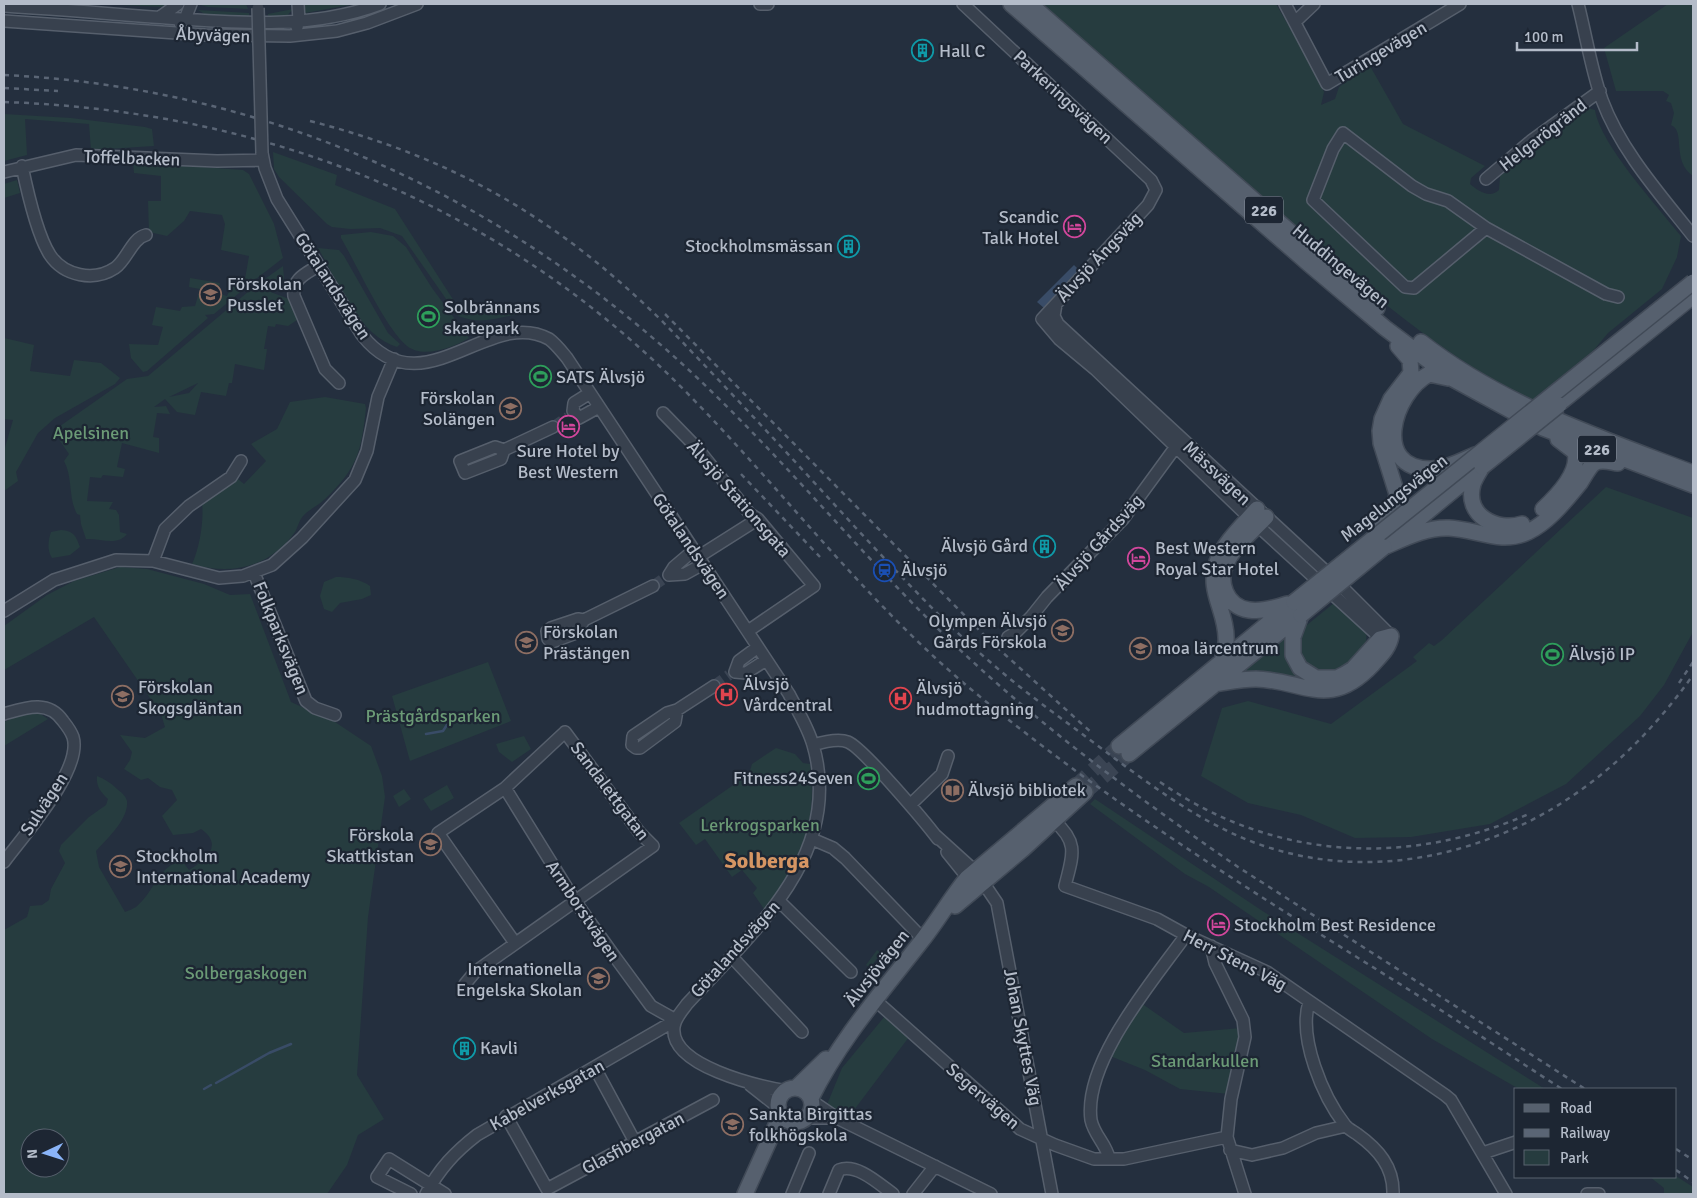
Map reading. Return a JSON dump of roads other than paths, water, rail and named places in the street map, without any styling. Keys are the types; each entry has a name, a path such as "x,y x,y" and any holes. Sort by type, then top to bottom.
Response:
{"main road":[{"name":"Huddingevägen","path":"1011,4 1309,264 1386,328 1453,380 1543,428 1693,485"},
{"name":"Huddingevägen","path":"1030,4 1357,291 1433,352 1503,395 1558,422 1693,473"},
{"path":"1309,264 1317,278 1404,351 1410,360 1411,372 1396,403 1393,424 1394,444 1407,462 1418,468 1433,469 1447,466 1485,450"},
{"name":"Magelungsvägen","path":"1297,609 1214,684 1124,750 1221,664 1297,609 1380,542 1485,450 1693,282"},
{"name":"Magelungsvägen","path":"1380,542 1482,467 1693,296"},
{"path":"1380,542 1396,502 1396,487 1383,451 1380,431 1382,419 1421,378 1429,374 1453,380"},
{"path":"1514,532 1551,502 1571,475 1576,463 1575,452 1543,428"},
{"path":"1637,451 1693,468"},
{"path":"1380,542 1437,528 1450,528 1497,538 1539,526 1560,507 1593,464 1602,460 1652,470"},
{"path":"1482,467 1473,483 1472,493 1477,512 1487,523 1514,532"},
{"path":"1258,517 1227,561 1223,576 1226,593 1234,604 1249,610 1297,609 1293,637 1293,655 1300,668 1316,678 1337,678 1353,669 1387,640"},
{"path":"1221,664 1226,647 1226,632 1215,594 1213,575 1217,560 1223,549 1258,517"},
{"path":"1214,684 1256,679 1309,690 1335,688 1355,681 1387,640"},
{"path":"1081,789 1054,821 976,880 1081,789"},
{"name":"Älvsjövägen","path":"791,1089 839,1046 943,914 976,880"},
{"name":"Älvsjövägen","path":"812,1099 839,1046"},
{"path":"745,1194 778,1121 780,1097 791,1089 805,1091 812,1099 812,1108 780,1140 755,1194"},
{"path":"779,1109 786,1119 802,1120"}],"street":[{"path":"160,17 178,4"},
{"path":"182,4 185,19 196,31 205,36"},
{"path":"144,31 172,26 185,19 191,4"},
{"path":"281,36 296,29 300,21 298,4"},
{"name":"Åbyvägen","path":"4,6 185,19 300,21 354,12 380,4"},
{"name":"Åbyvägen","path":"4,21 205,36 309,35 367,23 417,4"},
{"path":"760,4 768,4"},
{"name":"Parkeringsvägen","path":"963,4 1151,180 1156,190 1155,194"},
{"path":"1284,4 1296,22 1314,4"},
{"name":"Turingevägen","path":"1296,22 1327,84 1460,4"},
{"path":"1578,4 1600,91 1610,117 1628,151 1693,236"},
{"name":"Götalandsvägen","path":"258,5 263,156 270,184 277,199 318,266 368,343 394,359 424,362 440,360 510,333 529,333 550,340 590,393 748,631 788,694 813,745 819,784 818,808 812,839 796,875 779,901 687,1004 676,1020"},
{"name":"Helgarögränd","path":"1486,179 1531,141 1600,91"},
{"path":"1486,228 1414,288 1405,287 1313,200 1334,149 1343,133 1412,186 1426,194 1448,201 1486,228 1606,294 1618,297"},
{"name":"Toffelbacken","path":"4,172 22,166 76,155 217,161 263,156"},
{"path":"22,166 44,242 54,261 67,270 82,276 100,275 108,272 121,263 137,240 146,235"},
{"name":"Älvsjö Ängsväg","path":"1042,319 1148,205 1155,194"},
{"path":"318,266 298,278 293,289 294,296 325,369 339,383"},
{"name":"Mässvägen","path":"1056,304 1054,316 1058,324 1179,443 1387,640"},
{"name":"Mässvägen","path":"1042,319 1059,339 1179,443"},
{"name":"Folkparksvägen","path":"4,611 44,585 71,572 116,560 153,561 219,578 231,578 254,573 272,565 345,493 355,480 367,451 378,397 394,359"},
{"path":"590,393 574,403 571,415 579,418 599,407"},
{"name":"Älvsjö Stationsgata","path":"663,413 698,449 750,514 758,519 814,586 748,631"},
{"path":"504,450 553,427"},
{"name":"Älvsjö Gårdsväg","path":"1008,637 1015,633 1031,617 1047,597 1124,518 1179,443"},
{"path":"153,561 165,529 189,506 231,477 242,461"},
{"path":"699,557 758,519"},
{"name":"Folkparksvägen","path":"254,573 306,701 315,708 335,715"},
{"path":"584,620 653,586"},
{"path":"758,647 739,661 732,674 746,673 766,660"},
{"path":"677,710 714,686"},
{"name":"Sulvägen","path":"4,714 33,706 50,708 71,731 74,738 74,750 52,799 4,862"},
{"name":"Sandalettgatan","path":"515,943 438,833 505,788 566,732 639,832 653,846 575,901"},
{"name":"Johan Skyttes Väg","path":"813,745 828,741 848,742 910,805 976,880 994,896 999,910 1052,1194"},
{"path":"910,805 942,774 948,756"},
{"name":"Armborstvägen","path":"505,788 575,901 651,1006 676,1020"},
{"name":"Herr Stens Väg","path":"1054,821 1073,844 1073,853 1065,886 1157,919 1186,935 1267,972 1451,1100 1506,1194"},
{"path":"812,839 833,848 923,939"},
{"path":"465,984 475,972 575,901"},
{"path":"779,901 851,972"},
{"path":"1109,1158 1105,1146 1093,1128 1091,1120 1092,1095 1098,1072 1123,1024 1186,935"},
{"path":"1211,946 1215,963 1244,1020 1245,1037 1231,1099 1227,1137 1245,1194"},
{"path":"731,956 802,1032"},
{"name":"Segervägen","path":"875,1000 1020,1130 1042,1140 1094,1159 1124,1159 1227,1137"},
{"path":"1309,1002 1306,1016 1314,1068 1346,1126 1384,1159 1391,1175 1393,1194"},
{"path":"676,1020 674,1034 679,1046 688,1057 746,1083 779,1109"},
{"name":"Kabelverksgatan","path":"428,1190 454,1153 476,1135 506,1116 595,1068 676,1020"},
{"path":"595,1068 635,1142"},
{"path":"746,1083 791,1089"},
{"path":"812,1099 837,1118 991,1194"},
{"name":"Glasfibergatan","path":"506,1116 547,1189 713,1100"},
{"path":"802,1120 837,1118"},
{"path":"1230,1150 1252,1155 1283,1148 1316,1133 1346,1126"},
{"path":"1483,1153 1514,1143"},
{"path":"792,1194 808,1153"},
{"path":"411,1194 377,1177 389,1159 428,1190 445,1194"},
{"path":"913,1194 934,1166"},
{"path":"829,1194 839,1170 843,1169 860,1172 878,1190 893,1194"},
{"path":"1587,1194 1599,1194"}],"water":[{"path":"1074,265 1080,271 1044,308 1037,302"}],"waterway":[{"path":"426,734 443,731 452,717 459,715"},
{"path":"468,715 488,717"},
{"path":"216,1083 269,1053 291,1044"},
{"path":"204,1089 211,1085"}],"tunnel":[{"path":"553,427 568,417"},
{"path":"653,586 669,575"},
{"path":"714,686 729,675"},
{"path":"1076,786 1119,746"},
{"path":"1085,792 1129,754"}],"railway":[{"path":"4,75 105,85 202,103 296,131 387,168 474,212 558,265 637,325 712,392 774,455 926,617 1024,707 1129,790 1238,867 1583,1088"},
{"path":"4,88 58,91"},
{"path":"4,102 102,109 197,125 289,149 377,181 462,222 542,272 619,330 691,397 893,617 966,685 1017,726 1068,766 1175,841 1560,1088"},
{"path":"310,121 411,153 457,173 501,196 543,222 583,252 623,285 663,322 904,579 971,645 1031,695 1140,777 1179,804 1220,828 1242,838 1293,854 1321,859 1379,862 1437,854 1466,847 1494,837 1524,824 1553,808 1580,791 1605,771 1652,726 1693,675"},
{"path":"665,314 990,641 1093,734"},
{"path":"741,474 820,557"},
{"path":"1679,683 1693,662"},
{"path":"1160,782 1203,808 1248,827 1294,841 1341,847 1389,848 1436,842 1484,831 1531,813"},
{"path":"1677,1150 1693,1160"},
{"path":"1677,1171 1693,1182"}],"place":[{"name":"Hall C","path":"923,51"},
{"name":"Scandic Talk Hotel","path":"1075,227"},
{"name":"Stockholmsmässan","path":"849,246"},
{"name":"Förskolan Pusslet","path":"211,294"},
{"name":"Solbrännans skatepark","path":"428,317"},
{"name":"SATS Älvsjö","path":"540,377"},
{"name":"Förskolan Solängen","path":"511,408"},
{"name":"Sure Hotel by Best Western","path":"568,426"},
{"name":"Älvsjö Gård","path":"1044,546"},
{"name":"Best Western Royal Star Hotel","path":"1139,558"},
{"name":"Älvsjö","path":"885,570"},
{"name":"Olympen Älvsjö Gårds Förskola","path":"1063,631"},
{"name":"Förskolan Prästängen","path":"527,642"},
{"name":"moa lärcentrum","path":"1141,648"},
{"name":"Älvsjö IP","path":"1553,654"},
{"name":"Älvsjö Vårdcentral","path":"727,694"},
{"name":"Förskolan Skogsgläntan","path":"122,697"},
{"name":"Älvsjö hudmottagning","path":"900,698"},
{"name":"Fitness24Seven","path":"869,778"},
{"name":"Älvsjö bibliotek","path":"952,790"},
{"name":"Förskola Skattkistan","path":"430,845"},
{"name":"Stockholm International Academy","path":"120,866"},
{"name":"Stockholm Best Residence","path":"1218,925"},
{"name":"Internationella Engelska Skolan","path":"598,979"},
{"name":"Kavli","path":"464,1048"},
{"name":"Sankta Birgittas folkhögskola","path":"733,1124"}],"district":[{"name":"Solberga","path":"767,860"}],"park label":[{"name":"Apelsinen","path":"91,433"},
{"name":"Prästgårdsparken","path":"433,716"},
{"name":"Lerkrogsparken","path":"760,825"},
{"name":"Solbergaskogen","path":"246,973"},
{"name":"Standarkullen","path":"1205,1061"}]}
